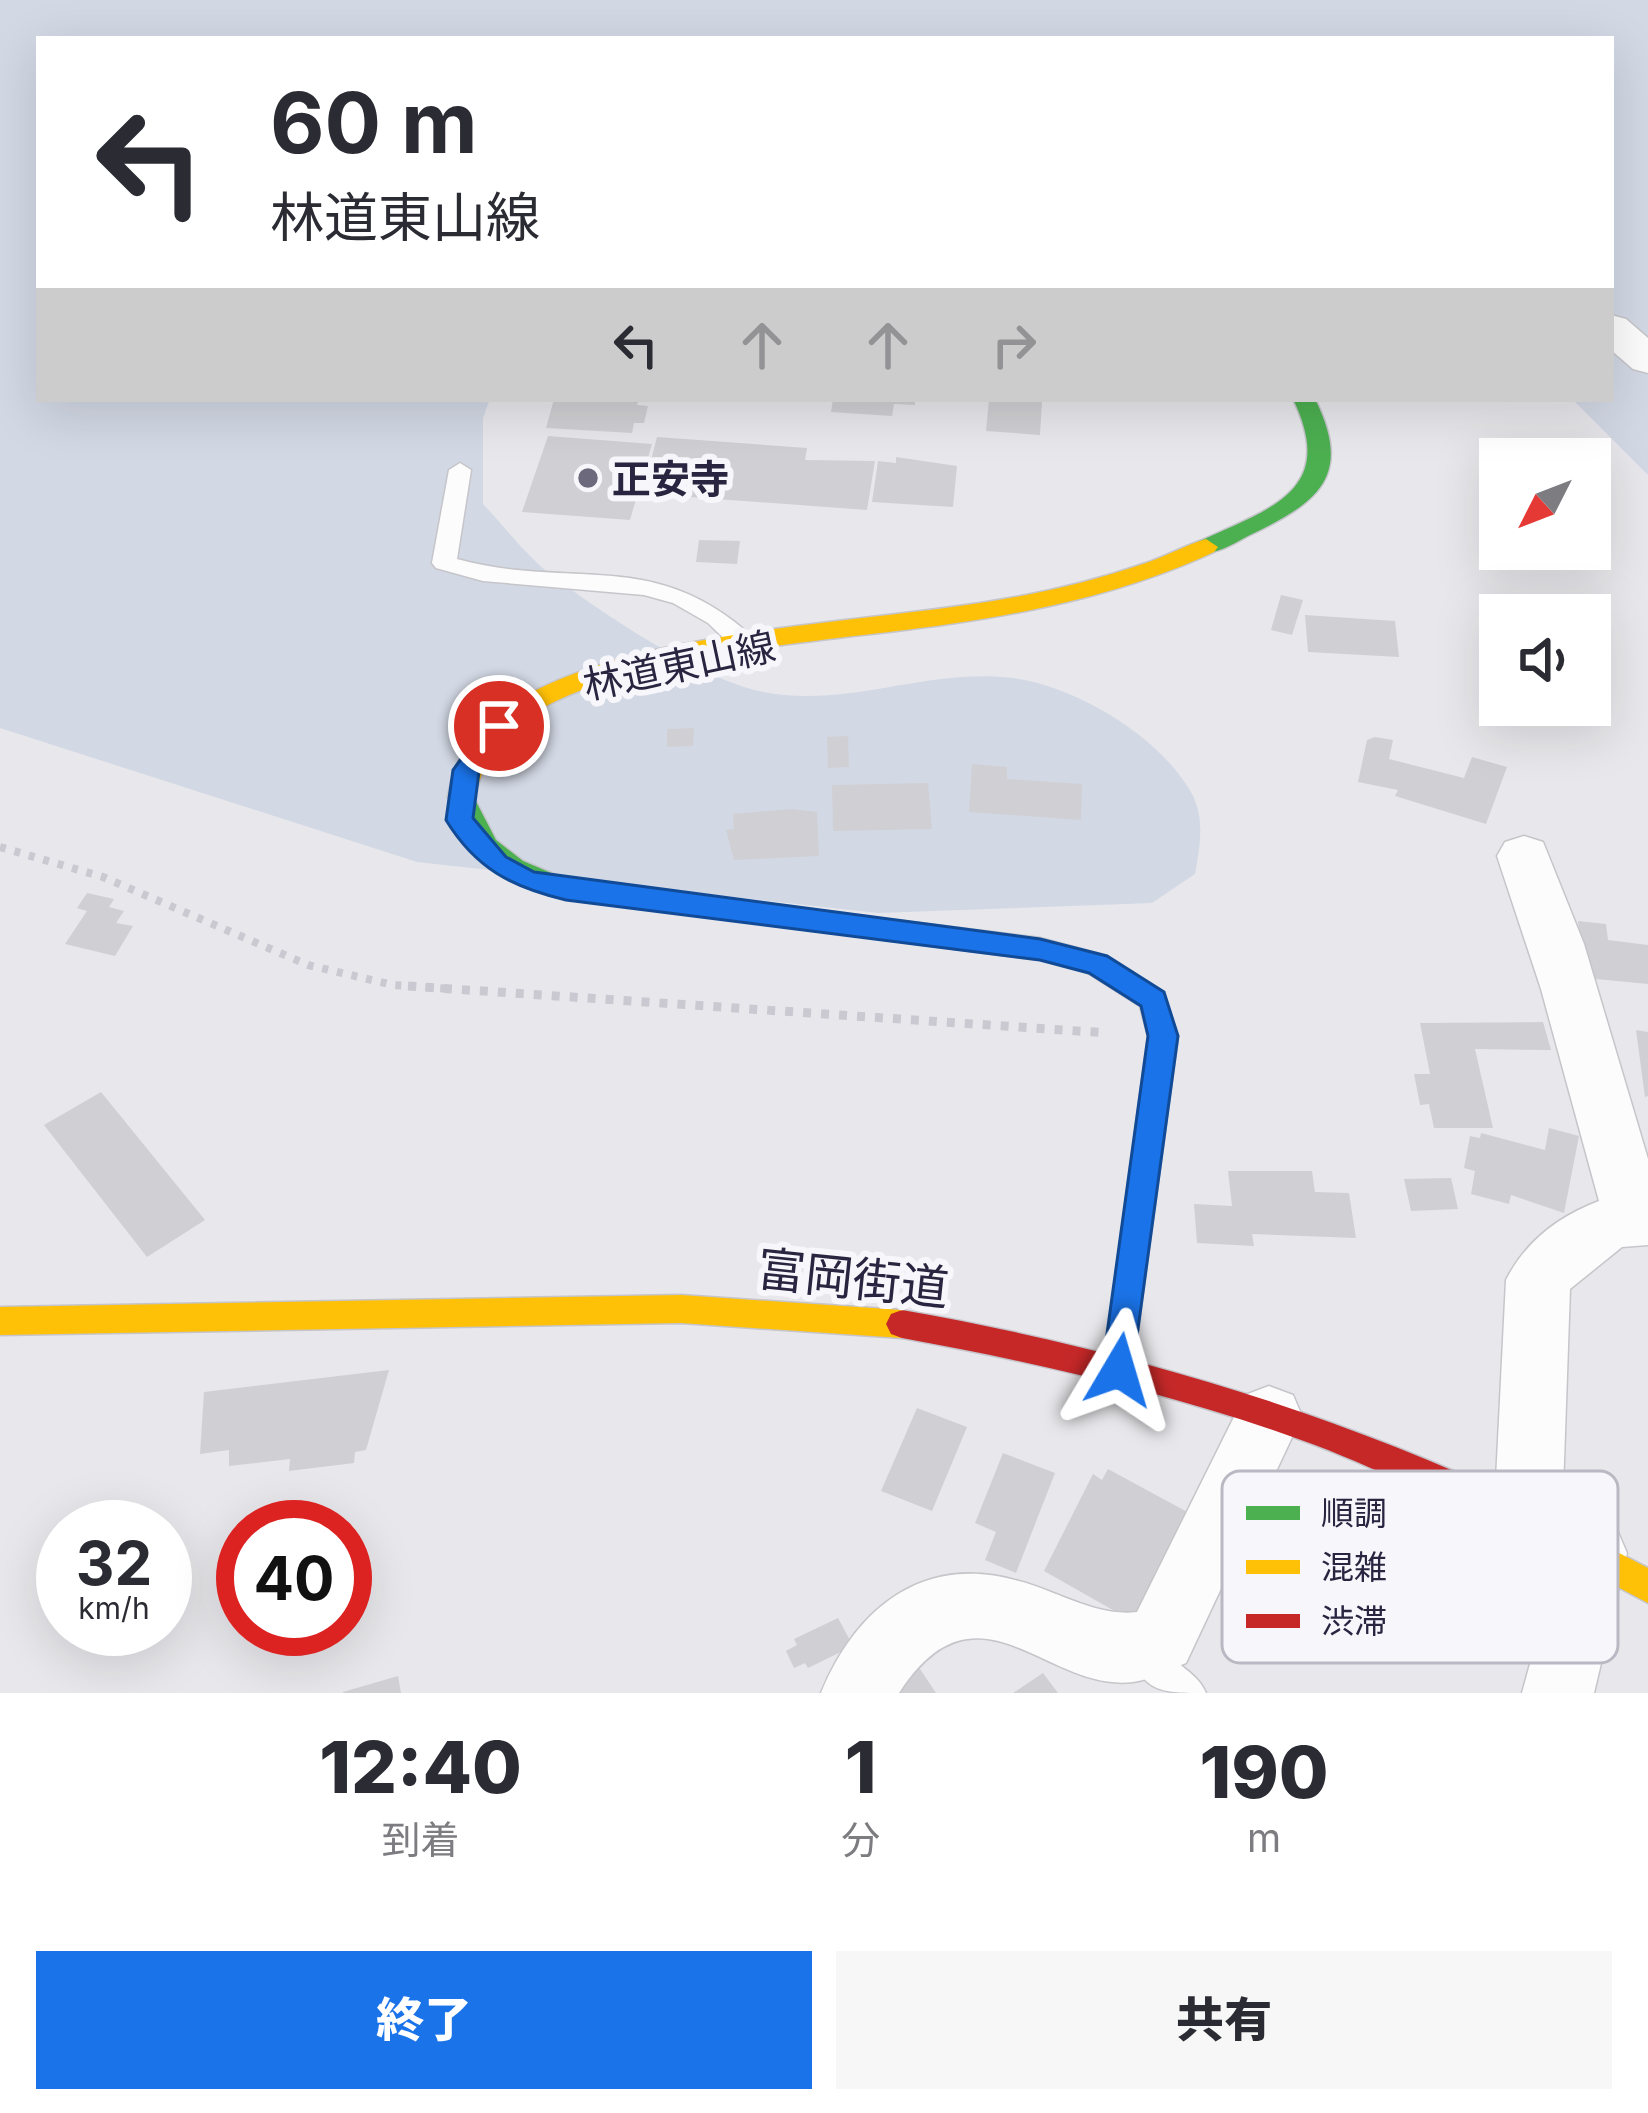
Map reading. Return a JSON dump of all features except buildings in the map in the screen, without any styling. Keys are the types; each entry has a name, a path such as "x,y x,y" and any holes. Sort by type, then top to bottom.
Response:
{"street":[{"path":"1614,331 1648,360"},
{"name":"林道東山線","path":"1163,1036 1154,1000 1097,964 1040,950 566,890 526,880 475,845 460,820 466,770 499,726 523,708 623,673 1090,590 1226,541 1280,510 1318,478 1325,461 1322,428 1306,402"},
{"path":"1524,856 1559,943 1581,1038 1641,1218 1586,1234 1538,1280 1530,1471"},
{"path":"1119,1370 1163,1036"},
{"name":"富岡街道","path":"0,1321 692,1307 889,1322 1119,1370 1269,1416 1407,1471"},
{"path":"1242,1471 1269,1416"},
{"path":"1167,1672 1161,1638 1222,1513"},
{"path":"857,1693 871,1664 916,1616 954,1608 1016,1617 1167,1672"},
{"path":"1558,1693 1573,1663"}],"lane":[{"path":"460,470 444,563 478,576 598,578 661,592 717,615 749,648"}],"path":[{"path":"0,847 103,878 308,964 393,985 1163,1036"}],"shaded area":[{"path":"0,0 1648,0 1648,475 1575,402 1614,402 1614,36 36,36 36,402 489,402 483,418 483,504 543,568 652,642 735,684 791,695 981,676 1013,678 1063,691 1115,718 1160,753 1192,794 1200,823 1195,874 1152,903 878,913 417,862 0,728"}],"traffic: fast":[{"path":"1206,547 1281,509 1316,476 1322,455 1319,430 1305,402"},
{"path":"461,797 486,847 514,868 566,890 1040,949 1097,964 1153,1000 1163,1036 1119,1369"}],"traffic: slow":[{"path":"461,797 472,759 496,727 569,687 689,653 1057,596 1133,576 1206,547"},
{"path":"0,1321 681,1309 902,1324"},
{"path":"1618,1570 1648,1586"}],"traffic: jam":[{"path":"902,1324 1136,1373 1288,1420 1420,1471"}],"place":[{"name":"正安寺","path":"588,478"}],"route":[{"path":"499,726 466,770 459,796 460,820 475,845 496,864 526,880 566,890 1040,950 1097,964 1127,978 1154,1000 1163,1036 1119,1370"}]}
